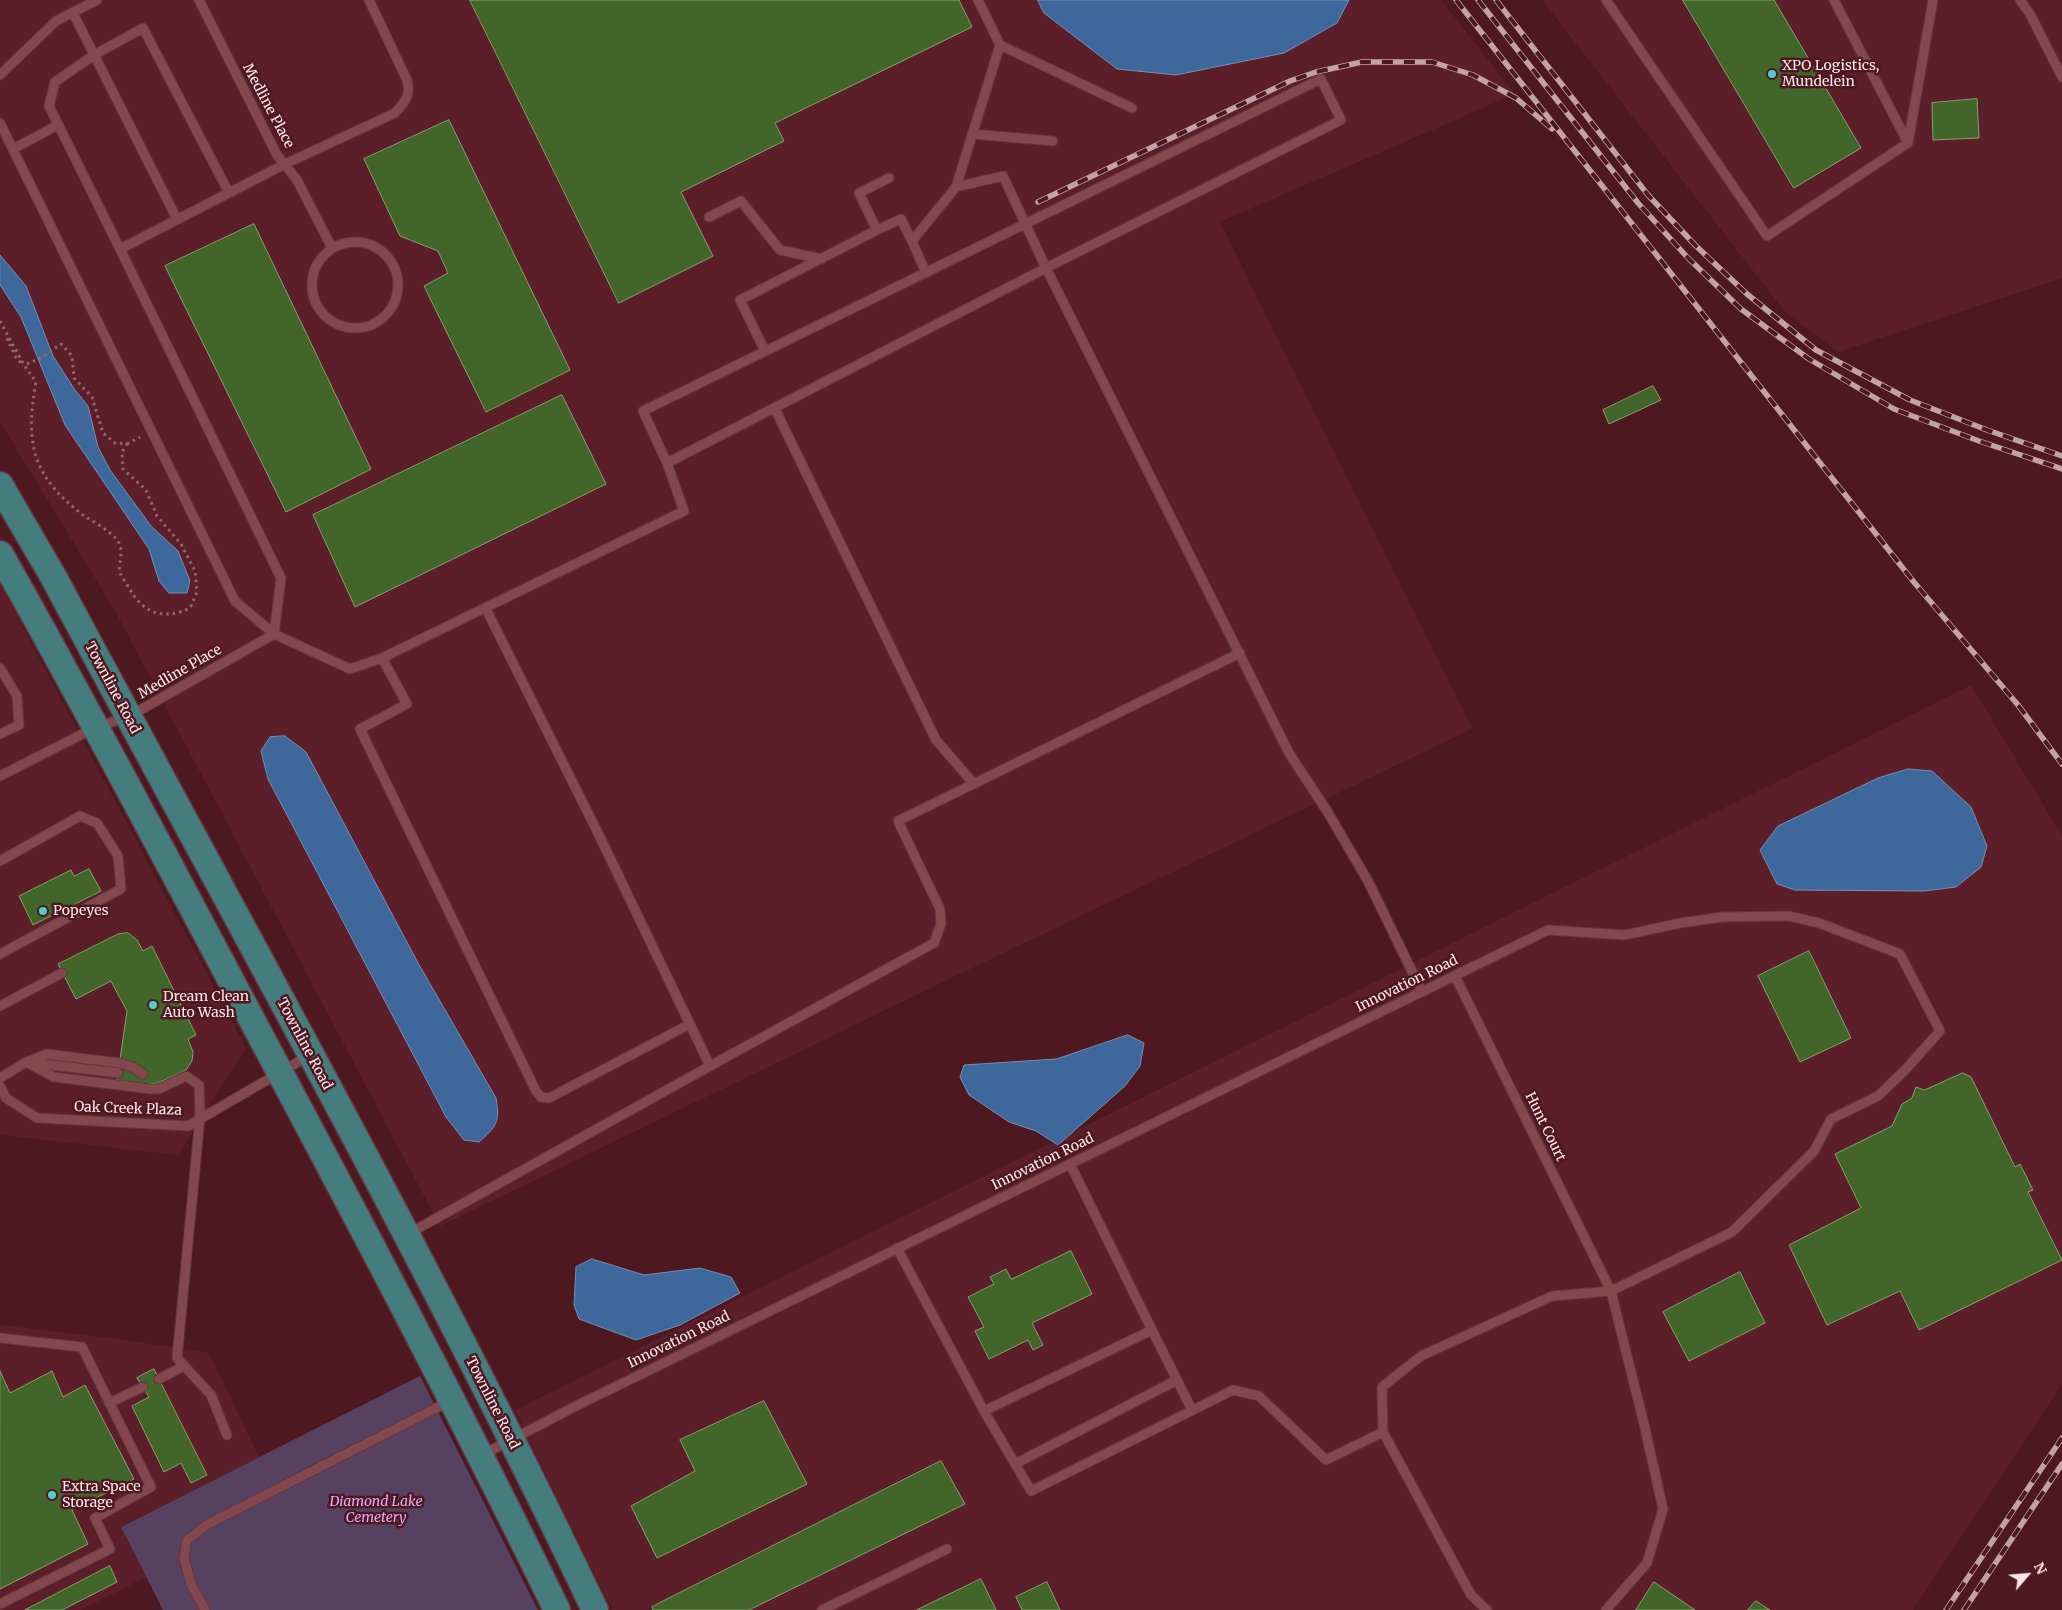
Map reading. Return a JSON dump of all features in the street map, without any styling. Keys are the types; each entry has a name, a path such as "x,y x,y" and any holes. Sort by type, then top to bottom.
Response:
{"main road":[{"name":"Townline Road","path":"0,485 54,578 310,1054 511,1440 596,1610"},
{"path":"0,554 96,727 280,1072 482,1455 557,1610"}],"lane":[{"path":"0,75 56,21 98,0"},
{"name":"Medline Place","path":"198,0 277,155 297,180 332,248"},
{"path":"120,249 285,164 395,113 406,101 410,91 407,80 369,0"},
{"path":"978,0 1000,45 1132,108"},
{"path":"1606,0 1767,236 1908,144 1933,0"},
{"path":"1834,0 1908,144"},
{"path":"2020,0 2030,14 2062,77"},
{"path":"73,12 177,219"},
{"path":"229,192 143,28 94,55 55,82 49,106 281,578 274,634"},
{"path":"912,241 956,187 1000,45"},
{"path":"0,123 235,601 274,634 350,669 382,658 486,609 684,511 667,463 643,411 1321,79 1341,120 1046,268 667,463"},
{"path":"13,149 58,125"},
{"path":"972,134 1053,142"},
{"path":"956,187 1003,176 1046,268 1289,753 1327,811 1368,881 1422,992"},
{"path":"877,230 859,193 889,178"},
{"path":"709,217 741,201 780,250 822,258"},
{"path":"765,351 740,300 877,230 902,218 926,272"},
{"path":"360,242 373,246 385,254 394,266 398,279 398,294 393,307 384,318 372,325 351,328 331,321 321,312 314,299 311,285 314,270 321,258 332,248 345,243 360,242"},
{"path":"775,409 936,740 974,784"},
{"path":"486,609 598,833 710,1066"},
{"name":"Medline Place","path":"0,776 96,727 128,717 274,634"},
{"path":"406,1236 934,943 941,924 941,912 898,821 1240,654"},
{"path":"382,658 407,704 360,729 536,1091 541,1097 549,1098 690,1024"},
{"path":"0,668 17,696 19,725 0,734"},
{"path":"0,861 80,816 97,823 118,856 121,889 0,954"},
{"name":"Innovation Road","path":"482,1455 576,1406 1548,930 1625,935 1680,923 1722,917 1789,916 1819,923 1900,954 1940,1031 1905,1070 1878,1096 1831,1119 1814,1151 1732,1232 1611,1291"},
{"path":"0,1006 62,973"},
{"name":"Hunt Court","path":"1455,976 1611,1291 1663,1509 1647,1563 1606,1610"},
{"path":"0,1078 26,1062 47,1054 120,1063 133,1067 143,1074"},
{"name":"Oak Creek Plaza","path":"0,1086 6,1098 37,1118 188,1126 200,1117 310,1054"},
{"path":"26,1062 118,1073"},
{"path":"26,1062 54,1077 159,1089 186,1076 199,1085 200,1117 177,1358 211,1395 227,1435"},
{"path":"1070,1164 1192,1410"},
{"path":"898,1248 984,1411 1031,1491 1233,1390 1259,1396 1326,1460 1383,1432"},
{"path":"1488,1610 1471,1595 1383,1432 1382,1387 1421,1356 1552,1296 1611,1291"},
{"path":"984,1411 1152,1330"},
{"path":"0,1338 82,1348 151,1487 95,1518 110,1549 0,1604"},
{"path":"159,1379 184,1366"},
{"path":"1015,1464 1177,1380"},
{"path":"110,1403 143,1387"},
{"path":"204,1610 191,1584 184,1558 187,1540 208,1524 452,1400"},
{"path":"822,1610 948,1549"}],"path":[{"path":"0,321 16,358 24,365 36,382 31,406 33,452 46,479 63,499 119,542 122,554 120,572 132,594 145,610 163,614 178,614 190,608 197,592 195,571 181,544 157,516 146,490 123,469 122,452 127,444 115,443 103,433 92,397 74,378 72,356 61,344 38,359 24,365"}],"shaded area":[{"path":"0,0 1441,0 1515,94 1220,222 1472,729 1001,954 440,1226 114,609 0,422"},
{"path":"1542,0 2062,0 2062,278 1838,352 1786,313"},
{"path":"0,584 246,1048 178,1155 0,1135"},
{"path":"1971,685 2062,836 2062,1384 1913,1610 612,1610 515,1410"},
{"path":"0,1325 126,1340 209,1353 259,1457 121,1526 146,1577 80,1610 0,1610"}],"green space":[{"name":"Diamond Lake Cemetery","path":"420,1376 538,1610 163,1610 121,1527"}],"water":[{"path":"1038,0 1349,0 1337,23 1284,53 1176,75 1117,69 1044,13"},
{"path":"0,255 26,286 53,356 88,406 98,447 110,470 151,526 178,551 190,581 187,593 169,593 159,581 149,549 65,425 21,317 0,285"},
{"path":"285,736 306,752 418,963 496,1098 498,1113 496,1123 490,1132 479,1142 464,1140 446,1117 268,779 261,751 270,737"},
{"path":"1908,769 1932,771 1971,807 1987,846 1981,867 1956,887 1924,891 1795,890 1777,884 1760,850 1778,826 1878,778"},
{"path":"1128,1035 1144,1043 1140,1066 1125,1086 1058,1145 1036,1131 1009,1122 969,1095 960,1077 964,1065 1056,1059"},
{"path":"592,1259 644,1275 700,1268 731,1277 740,1293 680,1325 636,1340 579,1319 574,1305 576,1267"}],"building":[{"path":"470,0 959,0 972,27 775,123 784,141 681,192 713,256 619,303"},
{"name":"XPO Logistics, Mundelein","path":"1683,0 1774,0 1861,148 1794,188"},
{"path":"1977,99 1979,138 1933,140 1932,103"},
{"path":"449,120 570,370 486,412 424,286 448,273 438,251 400,236 364,159"},
{"path":"254,224 371,469 286,512 165,266"},
{"path":"1653,386 1661,400 1609,424 1603,410"},
{"path":"562,395 606,484 355,607 313,515"},
{"name":"Popeyes","path":"89,869 101,891 33,925 19,896 71,870 74,876"},
{"name":"Dream Clean Auto Wash","path":"128,933 137,940 143,951 152,946 196,1035 188,1039 193,1052 192,1061 186,1070 158,1083 149,1084 117,1080 127,1011 111,981 76,999 58,964 118,934"},
{"path":"1809,951 1851,1038 1800,1062 1758,976"},
{"path":"1963,1073 1971,1077 2015,1167 2020,1164 2033,1190 2028,1192 2062,1260 1919,1330 1900,1291 1827,1325 1789,1245 1861,1208 1835,1154 1892,1126 1902,1104 1912,1098 1916,1087 1924,1090"},
{"path":"1071,1251 1092,1294 1032,1323 1043,1345 1033,1350 1028,1340 989,1359 975,1331 984,1327 968,1297 994,1284 990,1277 1006,1269 1011,1279"},
{"path":"1740,1272 1765,1323 1689,1361 1663,1312"},
{"name":"Extra Space Storage","path":"154,1369 207,1475 191,1483 181,1463 164,1472 132,1406 149,1397 137,1378"},
{"name":"Extra Space Storage","path":"0,1371 10,1393 52,1371 63,1397 85,1385 134,1479 72,1510 88,1544 0,1589"},
{"path":"764,1401 807,1484 657,1558 631,1506 695,1471 680,1440"},
{"path":"941,1461 965,1504 749,1610 653,1610 652,1607"},
{"path":"110,1566 117,1582 62,1610 25,1610"},
{"path":"981,1579 996,1610 917,1610"},
{"path":"1047,1582 1060,1610 1022,1610 1016,1597"},
{"path":"1654,1582 1695,1610 1636,1610"},
{"path":"1756,1601 1770,1610 1748,1610"}],"railway":[{"path":"1456,0 1913,581 2018,705 2062,764"},
{"path":"1478,0 1638,203 1688,258 1741,309 1809,359 1894,409 1979,441 2062,469"},
{"path":"1496,0 1648,195 1696,246 1747,294 1816,350 1910,400 1987,430 2062,456"},
{"path":"1038,202 1290,81 1316,72 1362,62 1432,62 1473,75 1516,98 1552,129"},
{"path":"1946,1610 2062,1438"},
{"path":"1964,1610 2062,1464"}],"place":[{"name":"XPO Logistics, Mundelein","path":"1772,74"},
{"name":"Popeyes","path":"43,911"},
{"name":"Dream Clean Auto Wash","path":"153,1005"},
{"name":"Extra Space Storage","path":"52,1495"}]}
